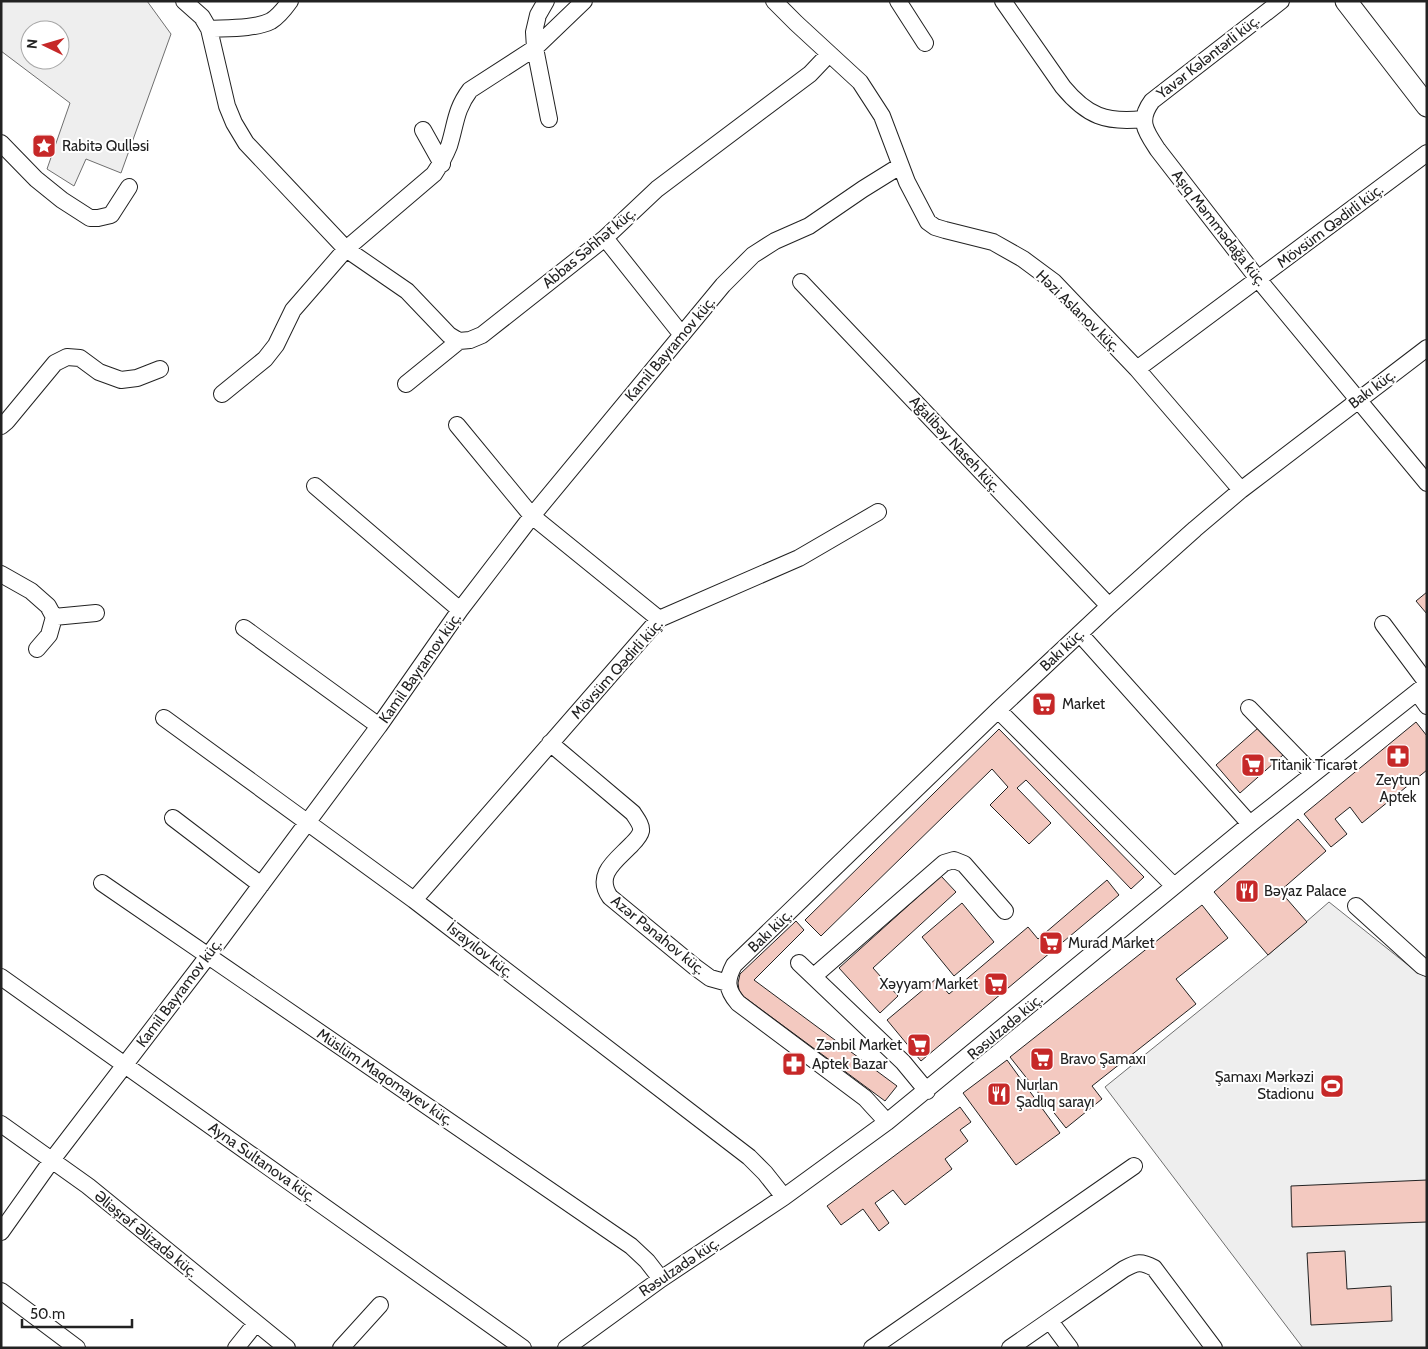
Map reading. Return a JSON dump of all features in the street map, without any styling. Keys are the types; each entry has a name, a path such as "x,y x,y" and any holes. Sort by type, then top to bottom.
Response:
{"main road":[{"path":"1346,1 1427,106"}],"street":[{"path":"184,1 202,17 209,29 227,106 234,123 246,143 346,249 408,291 449,335 459,341 406,384"},
{"path":"209,29 250,26 271,20 290,1"},
{"path":"546,1 538,15 534,32 535,48 549,119"},
{"path":"222,394 265,359 276,345 293,310 346,249 434,174 442,164 449,145 456,113 470,90 535,48 584,1"},
{"name":"Həzi Aslanov küç.","path":"774,1 860,82 870,96 882,116 906,182 928,222 935,227 992,242 1023,259 1054,282 1137,370 1241,490"},
{"path":"898,1 925,43"},
{"path":"1003,1 1063,87 1082,107 1090,113 1108,118 1143,119"},
{"name":"Yavər Kələntərli küç.","path":"1143,119 1146,109 1152,101 1281,1"},
{"name":"Abbas Səhhət küç.","path":"459,341 470,340 482,335 605,238 656,189 810,74 829,54"},
{"name":"Aşıq Məmmədağa küç.","path":"1143,119 1147,132 1158,150 1258,279 1427,483"},
{"path":"423,130 442,164"},
{"path":"1,143 36,179 62,200 90,218 111,215 129,188"},
{"name":"Mövsüm Qədirli küç.","path":"1137,370 1427,153"},
{"name":"Kamil Bayramov küç.","path":"1,1232 52,1160 208,956 379,726 460,610 532,516 723,285 752,255 775,241 809,226 900,166"},
{"path":"605,238 682,335"},
{"name":"Ağalibəy Naseh küç.","path":"801,282 1108,606"},
{"name":"Bakı küç.","path":"728,983 729,975 734,965 1108,606 1241,490 1427,348"},
{"path":"1,426 55,363 67,357 80,358 99,372 121,380 137,378 160,370"},
{"path":"457,425 532,516 659,619"},
{"path":"315,486 460,610"},
{"name":"Mövsüm Qədirli küç.","path":"414,900 659,619 799,558 878,512"},
{"path":"1,574 31,591 48,606 54,617 49,635 37,649"},
{"path":"54,617 96,613"},
{"path":"1382,624 1423,686 1427,706"},
{"path":"244,628 379,726"},
{"path":"1080,634 1250,824"},
{"name":"Rəsulzadə küç.","path":"566,1348 661,1279 784,1197 887,1122 1250,824 1423,686"},
{"path":"1249,708 1313,774"},
{"path":"998,710 1174,886"},
{"name":"İsrayılov küç.","path":"164,718 414,900 748,1157 765,1173 784,1197"},
{"name":"Azər Pənahov küç.","path":"550,743 633,813 640,825 641,832 635,841 609,868 604,877 604,889 610,897 695,967 710,978 728,983"},
{"path":"173,818 261,885"},
{"path":"814,976 944,863 954,860 964,864 1005,911"},
{"name":"Müslüm Maqomayev küç.","path":"102,882 631,1246 647,1260 661,1279"},
{"path":"1356,906 1422,966 1427,968"},
{"path":"798,963 814,976 903,1062 927,1091"},
{"name":"Ayna Sultanova küç.","path":"1,977 523,1348"},
{"path":"728,983 732,996 738,1003 865,1098 887,1122"},
{"name":"Əliəşrəf Əlizadə küç.","path":"1,1124 125,1216 287,1348"},
{"path":"872,1348 1134,1166"},
{"path":"1010,1348 1124,1269 1134,1264 1144,1263 1154,1268 1214,1348"},
{"path":"1,1290 77,1348"},
{"path":"341,1348 380,1305"},
{"path":"1050,1320 1070,1348"},
{"path":"236,1348 256,1323"}],"shaded area":[{"path":"1,1 147,1 171,34 121,173 86,159 74,186 47,169 70,103 26,70 70,70 70,20 20,20 20,65 1,51"},
{"path":"1329,902 1418,973 1427,977 1427,1348 1303,1348 1105,1087 1268,955"}],"building":[{"path":"1427,592 1427,614 1416,601"},
{"path":"1416,722 1427,736 1427,770 1362,823 1350,807 1335,819 1347,834 1331,847 1304,814"},
{"path":"1258,728 1283,755 1240,793 1216,765"},
{"path":"999,729 1144,877 1131,889 1026,780 1017,788 1051,823 1029,844 990,805 1008,787 992,769 821,936 805,920"},
{"path":"1298,819 1326,851 1280,891 1307,922 1268,955 1214,892"},
{"path":"941,876 956,892 873,968 898,996 880,1013 839,968"},
{"path":"1107,880 1119,895 921,1061 887,1020 936,979 949,994 1028,927 1038,939"},
{"path":"962,903 994,942 954,976 922,937"},
{"path":"1202,905 1228,938 1176,979 1196,1004 1092,1086 1102,1099 1066,1128 1010,1057"},
{"path":"796,921 804,930 754,980 897,1086 885,1101 743,996 739,990 740,974"},
{"path":"1007,1060 1060,1133 1016,1165 963,1093"},
{"path":"960,1107 971,1122 960,1130 968,1141 945,1159 952,1169 905,1205 893,1190 875,1203 889,1223 879,1231 863,1209 841,1225 827,1206"},
{"path":"1427,1180 1427,1222 1292,1227 1291,1186"},
{"path":"1345,1251 1347,1289 1391,1286 1392,1321 1311,1325 1307,1253"}],"place":[{"name":"Rabitə Qulləsi","path":"44,146"},
{"name":"Market","path":"1044,704"},
{"name":"Zeytun Aptek","path":"1398,756"},
{"name":"Titanik Ticarət","path":"1253,765"},
{"name":"Bəyaz Palace","path":"1247,891"},
{"name":"Murad Market","path":"1051,943"},
{"name":"Xəyyam Market","path":"996,984"},
{"name":"Zənbil Market","path":"919,1045"},
{"name":"Bravo Şamaxı","path":"1042,1059"},
{"name":"Aptek Bazar","path":"794,1064"},
{"name":"Şamaxı Mərkəzi Stadionu","path":"1332,1086"},
{"name":"Nurlan Şadlıq sarayı","path":"999,1094"}]}
